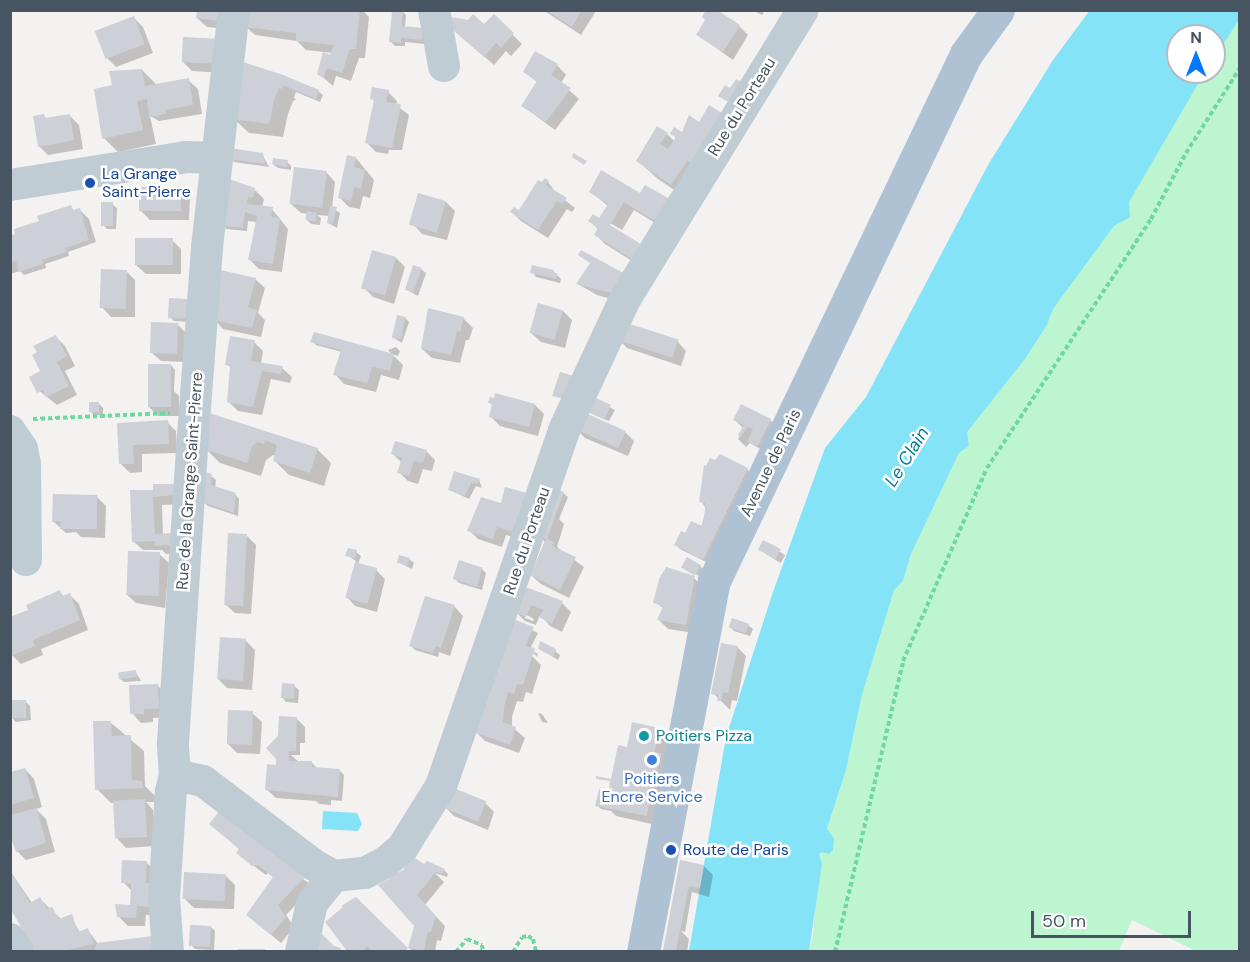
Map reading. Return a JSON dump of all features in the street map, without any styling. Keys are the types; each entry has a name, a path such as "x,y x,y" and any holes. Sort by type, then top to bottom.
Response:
{"main road":[{"name":"Avenue de Paris","path":"643,951 714,581 966,54 998,10"}],"street":[{"name":"Rue de la Grange Saint-Pierre","path":"168,951 164,898 171,791 175,775 173,743 194,412 217,158 234,10"},
{"path":"435,10 444,66"},
{"name":"Rue du Porteau","path":"334,876 365,873 386,862 403,847 441,786 564,430 615,320 683,202 804,10"},
{"path":"10,185 186,157 217,158"},
{"path":"12,433 22,449 26,464 26,560"},
{"path":"175,775 203,781 314,866 334,876 312,903 301,951"},
{"path":"10,939 18,951"}],"path":[{"path":"836,951 903,661 987,468 1151,219 1186,153 1239,68"},
{"path":"12,433 34,419 194,412"},
{"path":"513,951 522,937 528,936 533,939 536,951"},
{"path":"456,951 467,939 482,945 483,951"}],"green space":[{"path":"1239,20 1239,951 1196,951 1132,920 1119,951 809,952 813,936 819,855 846,770 862,695 894,590 903,581 911,554 959,453 969,446 966,432 1025,359 1047,325 1053,309 1114,226 1129,217 1129,202 1198,84 1226,84 1226,40"}],"water":[{"name":"Le Clain","path":"1090,10 1239,11 1239,20 1226,40 1226,24 1166,24 1166,84 1198,84 1129,202 1130,217 1114,226 1053,309 1047,325 1025,359 967,432 969,446 959,453 911,554 903,581 894,590 862,695 846,770 827,829 834,838 833,850 829,854 821,852 819,855 822,864 809,951 689,951 726,737 773,592 825,448 866,397 988,165 1053,60"},
{"path":"323,811 357,813 362,824 358,831 322,829"}],"building":[{"path":"197,10 220,10 219,21 196,18"},
{"path":"246,10 360,10 356,49 350,49 342,73 327,68 323,78 317,74 323,52 330,55 334,45 296,41 296,33 244,27"},
{"path":"403,10 402,26 422,28 422,40 401,38 401,43 389,42 392,12"},
{"path":"546,10 582,10 572,27"},
{"path":"706,10 717,10 740,25 723,52 696,35 705,20 702,17"},
{"path":"473,14 484,24 494,14 514,33 501,48 496,43 484,57 445,23 451,17 468,20"},
{"path":"134,16 145,44 106,59 95,31"},
{"path":"183,37 216,39 215,64 182,62"},
{"path":"535,51 558,64 551,75 571,88 546,122 521,106 537,81 523,72"},
{"path":"240,61 319,90 316,99 283,85 282,89 279,88 274,100 269,124 233,119"},
{"path":"142,69 145,86 189,78 193,105 165,110 166,114 149,117 147,99 137,101 143,130 102,139 94,89 112,85 109,71"},
{"path":"736,79 745,84 732,104 718,96 725,85 730,88"},
{"path":"372,87 389,90 386,102 401,104 392,148 365,143 374,100 370,99"},
{"path":"709,105 725,115 694,165 687,161 671,185 636,161 657,126 668,133 660,144 668,149 676,137 670,134 674,127 682,132 689,115 699,122"},
{"path":"44,114 45,118 70,114 74,140 38,147 33,116"},
{"path":"229,148 263,153 265,164 228,159"},
{"path":"573,153 587,161 584,165 572,157"},
{"path":"347,155 356,157 354,167 365,170 361,189 354,187 351,201 338,198"},
{"path":"273,158 288,160 287,167 272,164"},
{"path":"294,167 327,171 322,208 289,204"},
{"path":"601,170 640,193 645,185 668,198 670,194 674,197 658,223 624,202 610,225 644,246 635,261 594,235 598,228 588,221 593,214 599,218 608,204 589,192"},
{"path":"226,178 255,188 253,198 248,197 247,204 273,207 271,217 280,218 273,264 248,260 257,216 245,212 243,228 220,225"},
{"path":"545,178 549,181 546,185 567,198 562,204 557,201 538,230 510,212 514,207 519,210 538,180 542,182"},
{"path":"139,187 181,187 181,211 139,211"},
{"path":"418,193 446,201 437,233 409,225"},
{"path":"101,202 113,202 113,226 101,226"},
{"path":"71,205 73,210 80,208 89,240 65,248 66,252 42,260 43,264 19,272 16,261 10,263 10,236 15,234 14,229 39,221 37,216"},
{"path":"330,206 337,207 333,224 327,223"},
{"path":"307,211 317,213 315,222 305,220"},
{"path":"135,238 173,238 173,265 135,265"},
{"path":"372,250 396,257 385,295 361,288"},
{"path":"581,250 627,275 615,294 576,284 590,263 578,255"},
{"path":"413,265 422,268 414,293 405,290"},
{"path":"532,265 554,270 553,273 557,273 556,279 530,273"},
{"path":"101,269 127,270 126,309 100,308"},
{"path":"216,269 256,278 248,307 257,310 252,328 212,320"},
{"path":"169,298 187,299 186,319 168,318"},
{"path":"538,303 563,310 554,340 529,333"},
{"path":"428,308 464,317 460,332 457,331 451,355 421,349"},
{"path":"397,315 406,317 401,339 392,337"},
{"path":"151,322 178,323 177,354 150,353"},
{"path":"624,322 678,340 672,358 618,340"},
{"path":"314,332 394,354 390,371 372,367 367,383 333,375 341,350 310,342"},
{"path":"56,335 67,356 57,362 69,386 46,397 43,390 37,393 29,377 40,371 32,355 37,352 33,346"},
{"path":"230,336 255,340 251,361 283,366 281,374 262,371 253,407 227,402 230,366 225,365"},
{"path":"148,364 171,364 171,407 148,407"},
{"path":"560,372 577,377 565,399 552,396"},
{"path":"495,393 535,404 529,427 489,417 492,404 488,403 490,397 494,398"},
{"path":"589,395 611,405 604,419 582,410"},
{"path":"89,402 99,402 99,412 89,412"},
{"path":"741,404 771,419 758,446 747,442 753,429 748,427 740,437 738,435 744,425 733,420"},
{"path":"581,411 626,431 618,448 573,428"},
{"path":"206,412 318,448 310,473 273,461 277,445 265,440 264,444 258,442 252,446 247,463 204,449"},
{"path":"168,420 169,444 133,445 134,464 119,464 117,423"},
{"path":"395,441 427,450 423,463 414,461 409,476 397,473 402,458 391,454"},
{"path":"720,454 748,468 703,560 674,545 681,531 685,533 691,521 702,526 705,503 699,502 704,465 706,466 710,458 715,460"},
{"path":"454,471 480,479 478,484 471,483 465,496 448,490"},
{"path":"205,472 212,474 211,485 236,493 234,513 202,502"},
{"path":"153,484 176,484 176,495 153,497 155,534 173,533 172,545 155,546 155,541 132,542 130,490 153,490"},
{"path":"505,487 530,494 518,533 497,527 493,539 467,531 481,497 501,503"},
{"path":"551,487 564,492 547,539 554,542 552,546 576,557 560,590 530,575 546,539 537,535"},
{"path":"53,494 97,495 97,529 60,529 60,521 52,522"},
{"path":"228,533 247,534 243,606 224,605"},
{"path":"763,540 781,549 776,559 758,550"},
{"path":"348,548 357,550 355,558 345,556"},
{"path":"128,551 160,552 158,596 126,595"},
{"path":"399,555 410,558 408,566 397,563"},
{"path":"687,557 701,565 695,575 681,567"},
{"path":"459,560 483,568 477,587 453,579"},
{"path":"355,562 377,568 368,604 345,598"},
{"path":"666,567 695,576 686,625 657,620 663,606 653,603 659,579"},
{"path":"523,586 563,601 552,624 539,617 543,610 531,605 526,617 514,612"},
{"path":"60,590 62,596 70,593 80,620 33,640 35,646 10,656 10,617 28,610 26,605"},
{"path":"425,596 455,605 441,648 436,646 433,653 409,646"},
{"path":"732,618 749,624 746,633 729,627"},
{"path":"513,619 534,627 525,646 535,648 523,685 517,684 514,694 508,692 504,707 503,722 516,727 510,745 474,732"},
{"path":"220,637 246,639 243,681 217,679"},
{"path":"540,641 556,649 554,657 538,649"},
{"path":"721,643 738,646 728,693 723,692 721,701 717,701 718,695 711,694"},
{"path":"136,670 137,677 119,679 118,673"},
{"path":"282,683 295,684 294,699 281,698"},
{"path":"158,684 159,709 144,709 144,714 130,714 129,685"},
{"path":"10,700 26,700 26,718 10,718"},
{"path":"228,710 253,711 252,745 227,744"},
{"path":"279,716 297,717 296,751 289,751 289,761 312,761 312,767 340,769 338,797 265,790 267,764 276,765 276,759 266,748 278,736"},
{"path":"93,721 111,721 112,736 131,735 132,780 142,781 143,788 95,790"},
{"path":"632,722 655,727 658,731 655,752 662,754 653,779 647,816 595,806 599,789 609,791 610,781 596,779 596,776 611,779 618,745 627,747"},
{"path":"25,768 34,798 10,805 10,772"},
{"path":"451,787 486,801 478,822 443,807"},
{"path":"145,799 147,837 115,839 113,801"},
{"path":"37,808 46,843 16,852 10,835 10,815"},
{"path":"221,809 305,877 278,905 286,917 271,935 246,915 273,877 258,865 252,866 236,853 239,849 209,824"},
{"path":"412,856 424,864 427,861 445,869 442,874 436,872 417,895 436,916 431,932 428,932 424,951 408,948 414,926 378,885 403,870"},
{"path":"122,860 147,861 146,883 153,884 151,907 137,906 136,918 117,917 115,904 130,905 131,884 121,883"},
{"path":"680,860 704,865 700,888 689,886 676,951 663,951"},
{"path":"10,870 30,903 40,897 47,909 52,907 59,919 72,914 78,932 88,928 94,944 64,951 35,951 10,908"},
{"path":"184,872 226,874 225,901 183,899"},
{"path":"356,897 408,948 405,951 372,951 368,946 362,951 347,951 325,922 343,907 341,906"},
{"path":"190,925 211,926 210,947 189,946"},
{"path":"321,933 334,946 341,948 340,951 310,951"},
{"path":"153,936 156,951 94,951 97,943"},
{"path":"238,949 265,949 265,951 238,951"}],"place":[{"name":"La Grange Saint-Pierre","path":"90,183"},
{"name":"Poitiers Pizza","path":"644,736"},
{"name":"Poitiers Encre Service","path":"652,760"},
{"name":"Route de Paris","path":"671,850"}]}
